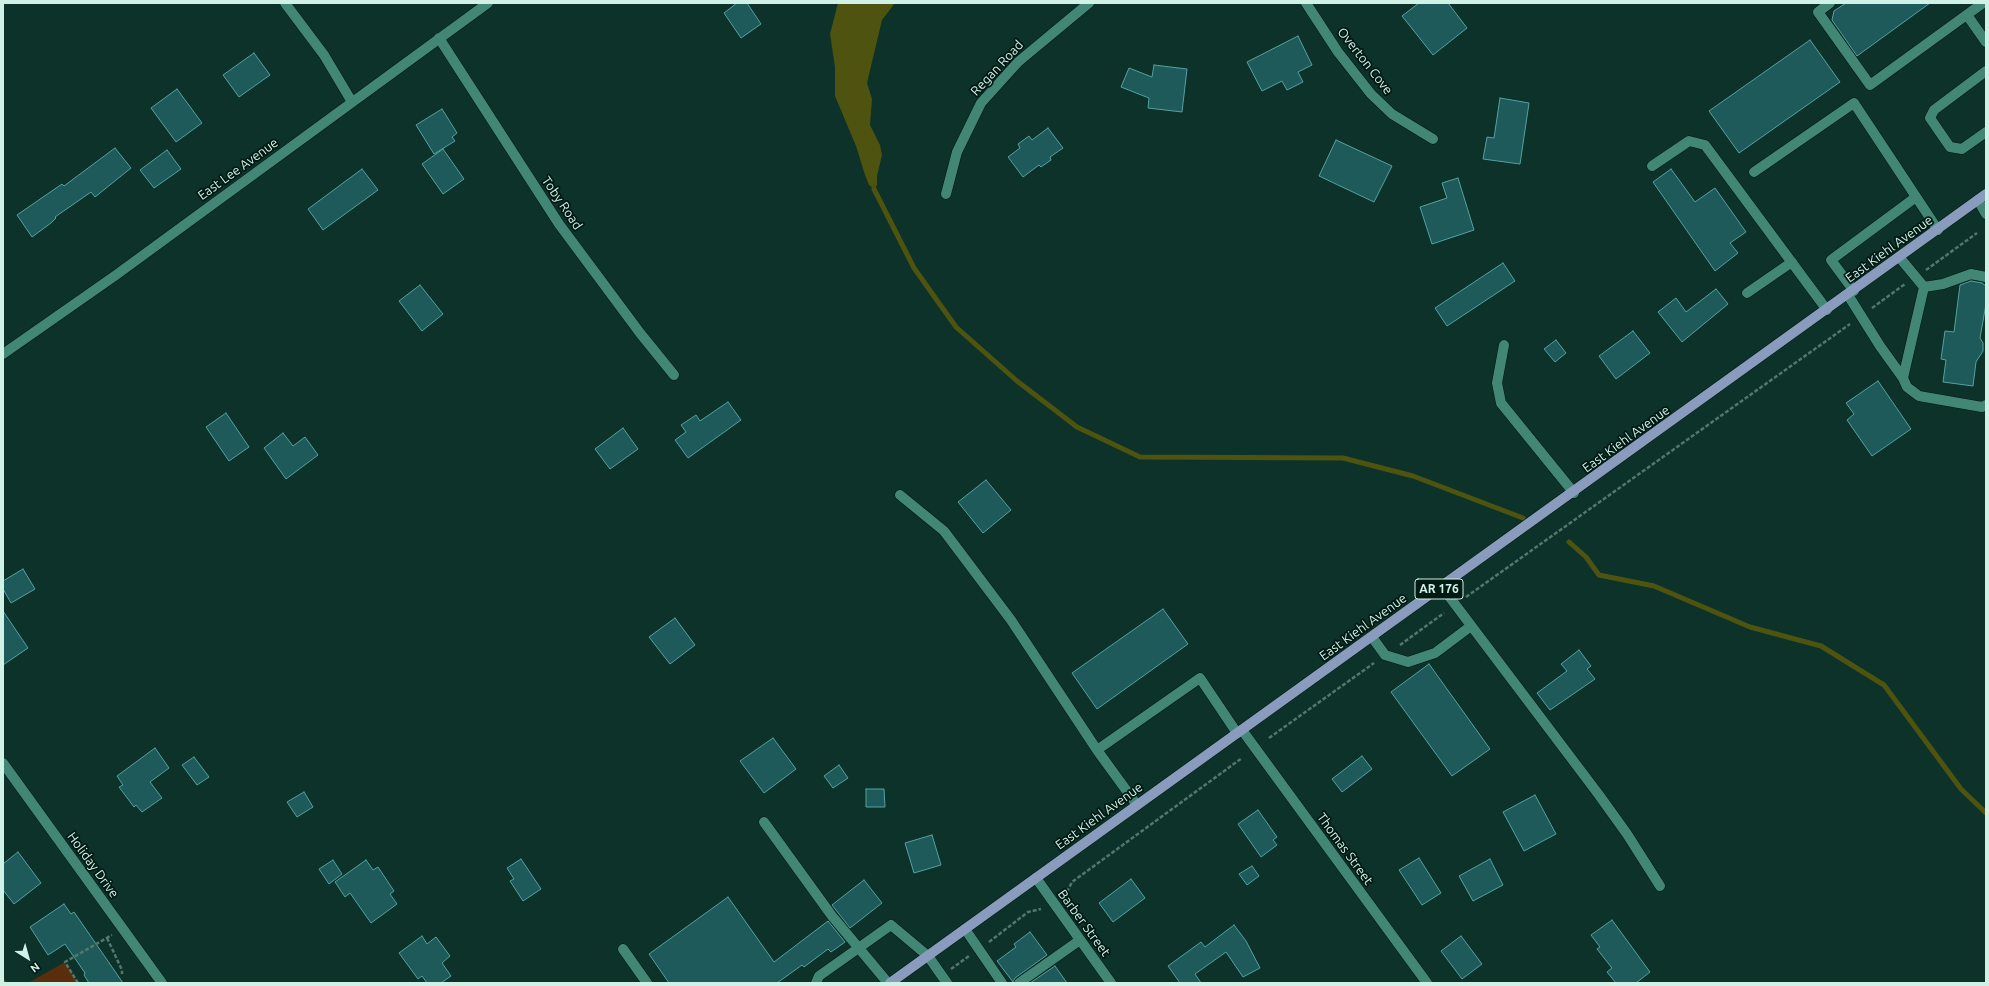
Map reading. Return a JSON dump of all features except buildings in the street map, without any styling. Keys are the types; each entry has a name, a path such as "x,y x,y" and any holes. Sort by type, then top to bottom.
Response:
{"main road":[{"name":"East Kiehl Avenue","path":"889,983 1574,493 1900,258 1982,197"}],"street":[{"path":"285,3 324,55 352,102"},
{"name":"East Lee Avenue","path":"3,354 122,270 488,3"},
{"name":"Regan Road","path":"946,194 957,152 981,103 1018,62 1088,3"},
{"name":"Overton Cove","path":"1306,3 1338,52 1371,94 1392,114 1433,139"},
{"path":"1830,3 1818,12 1870,85 1983,3"},
{"path":"1967,15 1986,42"},
{"name":"Toby Road","path":"439,38 559,224 640,333 674,375"},
{"path":"1986,71 1934,110 1930,118 1950,147 1962,149 1986,132"},
{"path":"1754,172 1854,103 1938,230"},
{"path":"1652,166 1689,141 1705,145 1827,310"},
{"path":"1916,197 1831,260 1851,293 1861,316 1903,378 1907,388 1919,396 1982,407 1986,405"},
{"path":"1982,197 1986,214"},
{"path":"1900,258 1924,288 1903,378"},
{"path":"1747,293 1792,262"},
{"path":"1924,288 1943,284 1971,274 1986,277"},
{"path":"1504,345 1497,384 1501,403 1574,493"},
{"path":"900,495 944,530 1011,620 1097,750 1137,805"},
{"path":"1442,587 1599,795 1627,834 1660,886"},
{"path":"1372,637 1385,655 1408,662 1435,653 1470,626"},
{"name":"Thomas Street","path":"1097,750 1200,678 1427,983"},
{"name":"Holiday Drive","path":"3,763 162,983"},
{"path":"764,822 832,916 889,983"},
{"name":"Barber Street","path":"1036,878 1111,983"},
{"path":"816,983 819,976 891,925 928,956 947,983"},
{"path":"965,929 1002,983"},
{"path":"1019,983 1080,940"},
{"path":"623,949 647,983"}],"path":[{"path":"1269,738 1977,234"},
{"path":"1068,892 1072,882 1242,758"},
{"path":"78,983 65,962 123,929"},
{"path":"107,938 122,970 122,974"}],"shaded area":[{"path":"838,3 895,3 882,20 867,83 872,99 870,125 880,145 882,155 877,176 877,185 874,189 869,185 856,146 835,96 835,67 830,34"},
{"path":"65,962 78,983 28,983"}],"waterway":[{"path":"874,189 914,268 956,327 1017,381 1077,427 1140,457 1343,458 1413,476 1523,518"},
{"path":"1569,542 1586,557 1599,575 1654,586 1750,627 1821,646 1884,685 1961,789 1986,813"}]}
